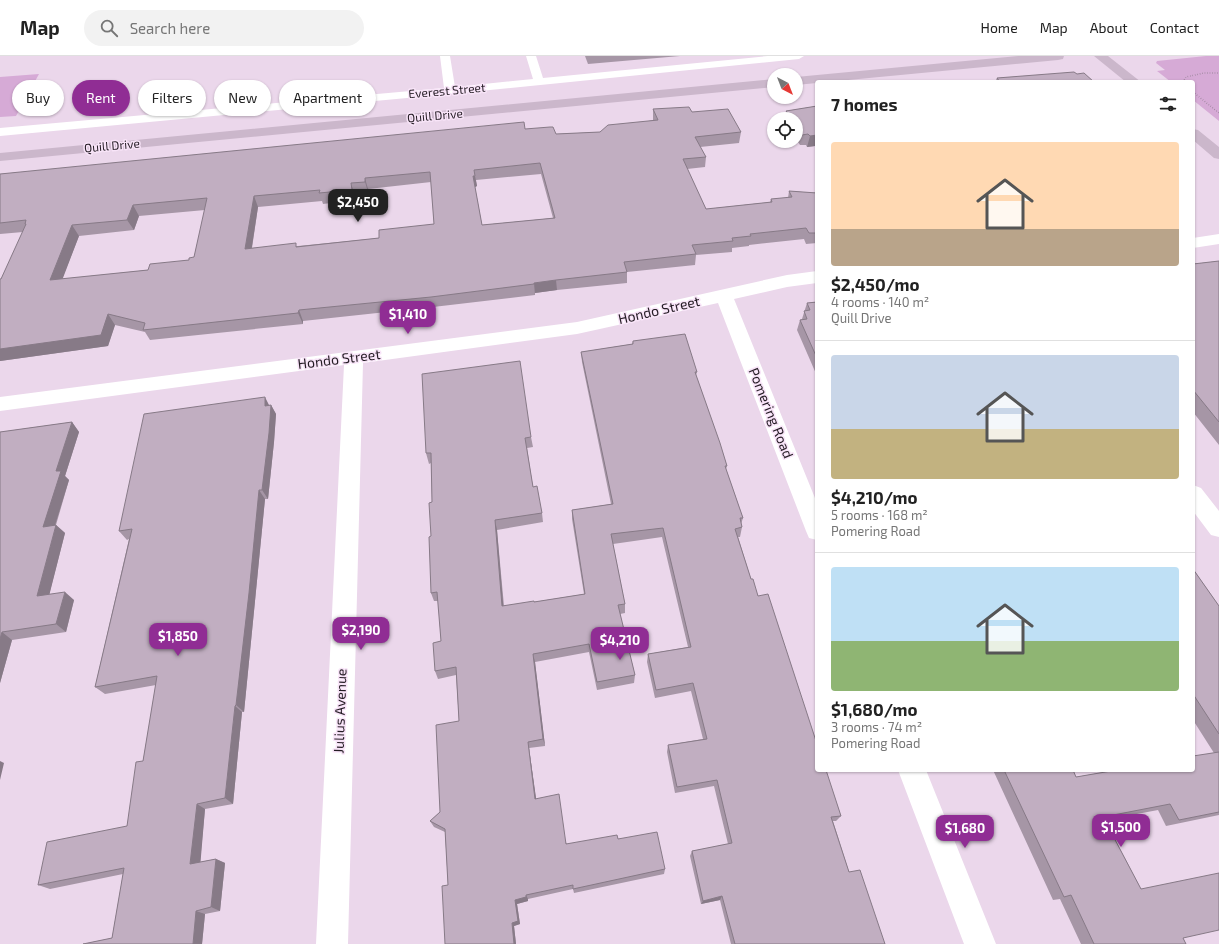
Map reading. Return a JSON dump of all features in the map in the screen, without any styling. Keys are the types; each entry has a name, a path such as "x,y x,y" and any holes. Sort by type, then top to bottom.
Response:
{"street":[{"path":"803,80 1058,56"},
{"path":"1100,56 1131,80"},
{"name":"Quill Drive","path":"0,157 767,84"},
{"path":"1195,135 1219,155"},
{"path":"1195,243 1219,239"},
{"name":"Hondo Street","path":"0,404 577,328 787,281 815,277"},
{"name":"Pomering Road","path":"724,296 815,525"},
{"name":"Julius Avenue","path":"332,944 354,357"},
{"path":"1195,497 1219,528"},
{"path":"913,772 980,944"}],"lane":[{"path":"445,56 450,91"},
{"path":"531,56 539,82"},
{"name":"Everest Street","path":"0,132 450,91 799,56"}],"path":[{"path":"1184,80 1186,77 1204,73 1219,73"},
{"path":"1195,94 1219,113"}],"shaded area":[{"path":"1219,56 1219,121 1195,102 1195,80 1168,80 1157,71 1165,70 1156,63 1157,61"},
{"path":"39,74 36,80 12,80 12,116 16,116 0,117 0,77"}],"building":[{"path":"1074,72 1077,74 1084,73 1092,80 998,80 997,78"},
{"path":"815,106 815,135 803,135 803,112 786,111"},
{"path":"689,107 692,112 728,109 741,132 695,137 706,157 683,159 706,209 772,202 771,199 792,197 789,191 815,193 815,233 809,233 806,228 750,234 751,236 732,238 733,241 692,245 696,254 624,262 627,272 431,297 299,310 298,313 143,330 145,323 108,314 101,335 0,349 0,279 26,224 26,220 0,223 0,174 524,122 525,129 553,127 556,134 600,132 608,125 658,120 653,109","holes":["540,163 555,218 482,225 473,176 475,176 474,170","430,172 434,224 379,230 379,238 296,247 296,243 245,249 254,196 320,190 319,193 352,190 351,183 365,182 365,178","207,198 194,257 189,258 189,260 150,264 148,270 50,280 72,225 127,220 133,205"]},
{"path":"1219,261 1219,422 1195,392 1195,264"},
{"path":"815,302 815,354 800,320 807,319 804,311 810,310 807,303"},
{"path":"685,334 697,372 695,372 720,443 727,466 725,466 743,518 740,518 742,527 735,529 751,579 753,579 758,596 768,594 815,738 815,772 827,772 841,816 831,817 849,872 860,870 885,944 735,944 722,896 703,901 692,851 732,843 717,780 677,787 668,745 707,739 693,683 656,690 648,654 691,647 663,528 611,534 625,604 618,605 635,675 597,682 589,644 533,654 543,739 528,742 535,799 559,794 566,844 617,835 618,839 657,832 665,869 573,889 573,885 526,895 526,897 515,900 518,921 512,923 514,944 445,944 442,886 448,885 445,829 430,821 440,812 436,725 459,721 456,667 435,671 433,643 441,641 437,592 431,593 429,537 431,536 429,503 432,502 431,453 426,453 422,374 520,361 531,437 525,438 533,487 537,486 542,513 495,520 502,606 534,602 585,594 572,510 613,504 581,352 633,344 633,341"},
{"path":"265,397 265,406 271,405 269,433 262,490 259,490 249,593 225,798 197,804 190,864 216,859 211,907 196,911 193,944 83,944 112,938 124,868 38,885 47,842 127,826 136,762 143,761 157,676 95,687 132,529 119,531 144,414"},
{"path":"72,422 56,471 61,471 43,527 56,525 37,596 65,592 56,624 2,632 0,639 0,432"},
{"path":"1195,572 1219,606 1219,734 1195,697"},
{"path":"1219,752 1219,812 1179,820 1170,804 1103,817 1141,889 1219,873 1219,930 1183,938 1186,944 1094,944 1071,895 1064,897 1005,772 1074,772 1076,777 1105,772 1195,772 1195,756"}]}
